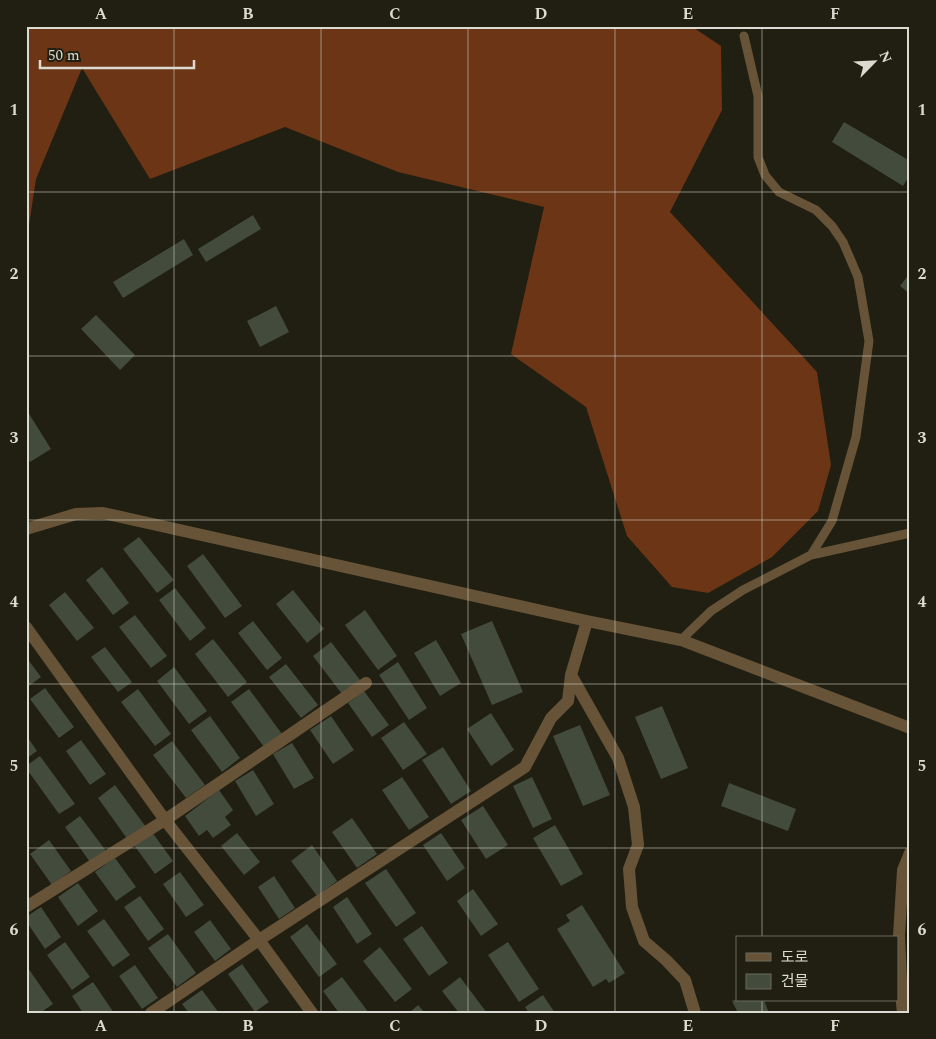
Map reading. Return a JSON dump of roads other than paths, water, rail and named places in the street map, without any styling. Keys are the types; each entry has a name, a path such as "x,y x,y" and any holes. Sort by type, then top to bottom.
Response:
{"street":[{"path":"26,530 76,514 103,513 587,621 681,640 910,728"},
{"path":"151,1013 259,940 525,768 551,718 568,702 571,675 587,621"},
{"path":"26,627 165,820 259,940 312,1013"},
{"path":"571,675 618,758 634,807 638,845 629,869 632,907 644,941 685,980 695,1013"},
{"path":"26,907 165,820 366,684"},
{"path":"903,1013 899,936 903,870 910,853"}],"lane":[{"path":"744,36 758,96 758,157 765,175 778,192 816,210 832,226 843,242 858,277 869,341 856,437 832,521 811,555"},
{"path":"681,640 711,611 743,590 811,555 910,533"}]}
